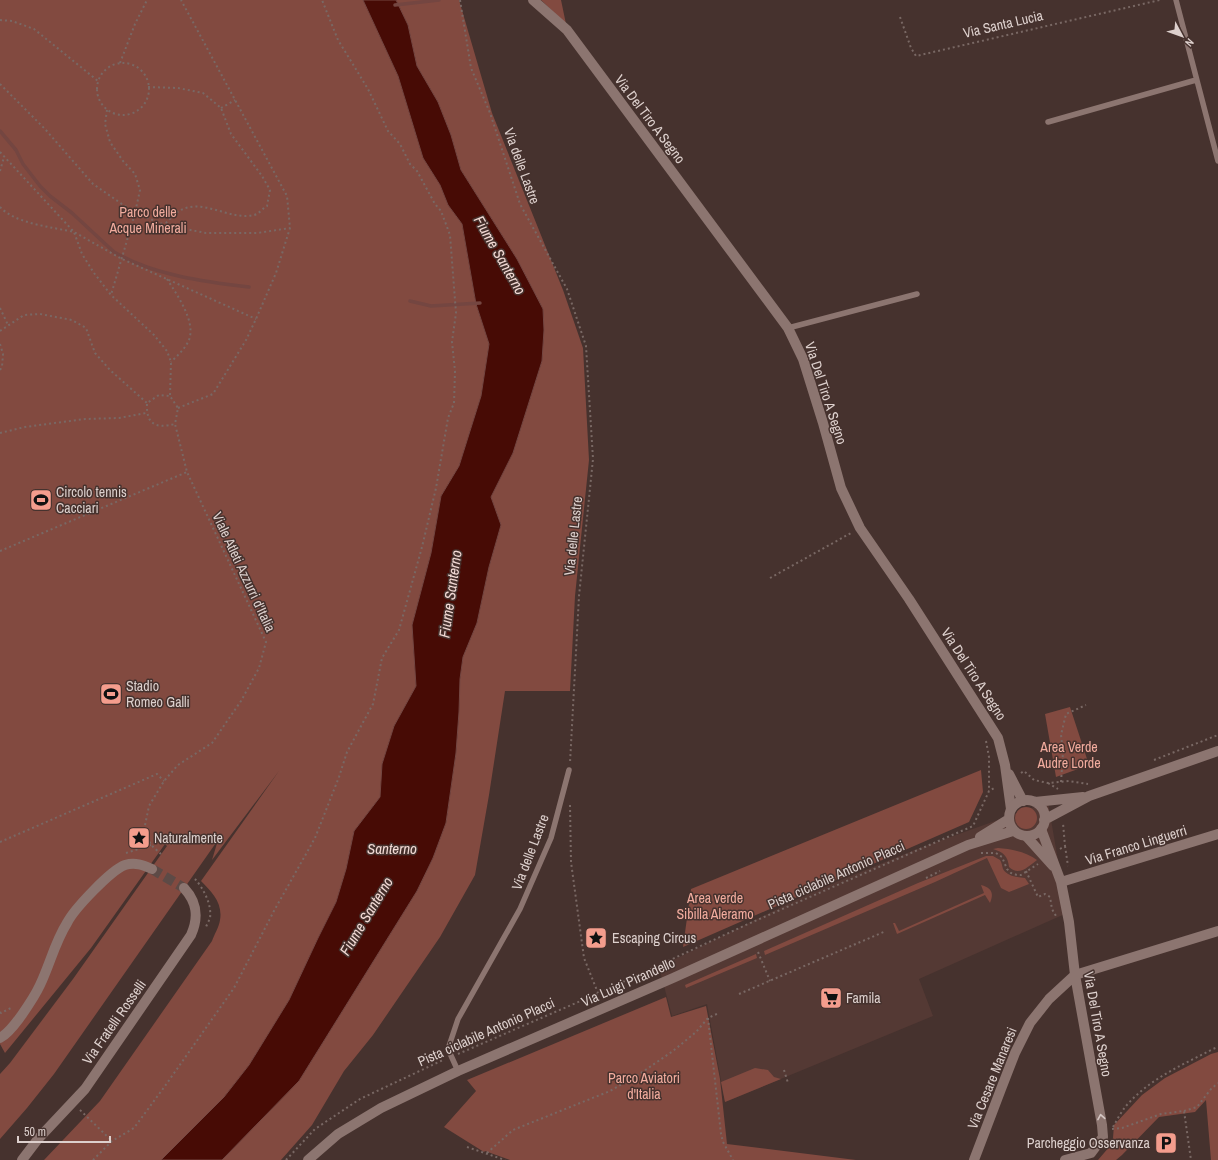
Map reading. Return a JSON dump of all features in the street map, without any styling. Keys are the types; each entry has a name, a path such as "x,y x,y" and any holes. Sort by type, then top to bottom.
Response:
{"street":[{"name":"Via Del Tiro A Segno","path":"533,0 567,30 788,328 803,359 841,488 860,528 909,599 998,738 1009,778 1011,809"},
{"path":"1089,796 1043,825 1037,833 1021,836 1013,831 1009,823 1011,809 1014,805 1023,801 1035,802 1089,796 1218,751"},
{"name":"Via Del Tiro A Segno","path":"1009,778 1023,801"},
{"path":"1035,802 1042,810 1043,825"},
{"name":"Via Luigi Pirandello","path":"968,845 1009,819"},
{"name":"Via Del Tiro A Segno","path":"1043,825 1057,871"},
{"name":"Via Luigi Pirandello","path":"308,1160 338,1134 363,1118 458,1071 673,978 968,845 1013,831"},
{"name":"Via Franco Linguerri","path":"1066,881 1218,834"},
{"name":"Via Del Tiro A Segno","path":"1026,836 1066,881 1075,975 1102,1125 1103,1137 1091,1153 1065,1160"},
{"path":"0,1038 14,1025 34,996 40,985 62,930 80,905 121,867 126,865 141,864 152,870"},
{"name":"Via Fratelli Rosselli","path":"22,1160 38,1139 85,1089 191,935 195,927 196,909 191,895 184,888"},
{"path":"1075,975 1218,931"},
{"name":"Via Cesare Manaresi","path":"974,1160 1000,1089 1015,1053 1030,1023 1049,999 1075,975"}],"lane":[{"path":"1176,0 1218,161"},
{"path":"1048,122 1196,80"},
{"path":"788,328 917,294"},
{"name":"Via delle Lastre","path":"458,1071 448,1049 458,1019 520,909 551,838 569,770"}],"path":[{"path":"120,63 135,24 147,0"},
{"path":"178,408 213,394 246,340 256,319 276,273 290,228 287,196 180,0"},
{"path":"93,1160 112,1141 134,1128 234,988 275,909 315,838 339,777 347,752 373,704 382,658 399,630 422,546 436,488 448,418 454,403 455,371 452,342 456,314 450,234 441,211 435,204 417,172 410,164 400,144 388,131 368,90 338,40 322,0"},
{"name":"Via delle Lastre","path":"460,0 471,68 490,113 520,204 567,289 586,346 593,459 579,596 569,770"},
{"name":"Via Santa Lucia","path":"900,17 911,48 916,56 1160,0"},
{"path":"0,20 12,21 34,29 98,81"},
{"path":"120,63 136,66 146,79 148,95 139,109 123,115 115,114 107,110 98,97 98,81 106,69 113,65 120,63"},
{"path":"0,84 45,129 93,184 135,213 165,224 206,233 257,233 290,228"},
{"path":"148,87 178,88 203,92 221,108 231,134 262,176 270,190 267,206 255,215 232,215 209,208 194,207 178,211 165,224"},
{"path":"221,108 235,100"},
{"path":"107,110 105,124 110,142 123,161 135,174 140,190 135,213 111,295"},
{"path":"0,152 74,232 82,254 111,295 154,335 167,351 171,362 170,396 178,408 175,424 163,427 152,422 146,413 147,403"},
{"path":"0,171 4,157"},
{"path":"0,207 4,211 22,220 74,232 122,259 256,319"},
{"path":"167,280 184,306 190,326 190,338 184,349 171,362"},
{"path":"0,308 8,325"},
{"path":"0,331 24,315 40,314 72,320 86,328 95,353 110,370 147,403"},
{"path":"0,344 3,354 2,367 0,370"},
{"path":"147,403 159,395 170,396"},
{"path":"0,433 25,427 85,419 119,418 146,413"},
{"name":"Viale Atleti Azzurri d'Italia","path":"161,854 151,845 144,830 149,806 164,781 178,766 212,743 241,701 259,668 266,642 187,472 175,424"},
{"path":"0,551 187,472"},
{"path":"770,578 860,528"},
{"path":"1061,782 1063,753 1061,735 1066,714 1086,705"},
{"path":"989,791 989,757 985,734 992,729"},
{"path":"1150,762 1218,735"},
{"path":"989,791 1009,778 1024,771 1034,780 1048,783 1069,781 1091,785"},
{"path":"0,842 157,774 164,781"},
{"name":"Pista ciclabile Antonio Placci","path":"286,1160 315,1128 360,1099 451,1057 599,993 748,924 973,826 989,791"},
{"path":"570,801 571,862 584,958 599,993"},
{"path":"1065,846 1066,881"},
{"path":"976,855 996,853 1002,857 1011,873 1021,875 1046,858"},
{"path":"924,878 945,869"},
{"path":"1026,871 1038,897 1045,894 1050,897 1052,909 1056,917"},
{"path":"739,994 886,931"},
{"path":"487,1153 513,1130 610,1091 641,1073 673,1051 696,1032 708,1018 719,1013"},
{"path":"708,1018 721,1134 723,1142 733,1160"},
{"path":"1111,1134 1112,1129 1125,1107 1139,1092 1162,1075 1218,1047"},
{"path":"784,1070 788,1083"},
{"path":"1112,1129 1122,1128 1161,1114 1184,1111 1197,1107 1211,1089 1218,1083"},
{"path":"80,1110 112,1141"},
{"path":"1184,1111 1191,1160"},
{"path":"467,1147 505,1160"}],"shaded area":[{"path":"1048,802 1067,913 919,979 933,1016 725,1102 707,1004 672,1016 659,967 814,891 917,849"}],"green space":[{"name":"Parco delle Acque Minerali","path":"0,0 363,0 398,76 423,158 440,185 448,205 462,224 476,304 489,344 481,396 459,466 441,496 431,553 412,625 416,686 394,726 382,764 380,797 354,831 346,869 336,902 289,1000 249,1065 224,1097 161,1160 44,1160 100,1101 212,941 218,928 220,908 216,898 201,881 279,771 212,860 218,840 54,1074 0,1139 0,1074 10,1063 73,979 167,846 165,844 91,948 5,1053 0,1044"},
{"path":"396,0 459,0 492,113 563,290 583,348 589,460 575,596 570,691 505,691 475,875 440,937 373,1035 344,1071 312,1125 281,1160 222,1160 299,1081 417,891 433,858 446,823 456,753 460,679 463,657 477,623 489,567 501,525 491,497 513,453 542,361 544,330 543,309 517,259 461,170 451,135 438,102 417,66 408,25"},
{"path":"541,0 561,0 566,24"},
{"name":"Area Verde Audre Lorde","path":"1070,707 1089,765 1056,777 1045,714"},
{"name":"Area verde Sibilla Aleramo","path":"981,770 983,792 969,822 683,947 691,889"},
{"path":"1026,807 1034,810 1037,818 1034,826 1026,829 1018,826 1015,818 1018,810"},
{"path":"998,848 1019,851 1037,860 1024,870 1016,871 1009,867 1004,855 993,849"},
{"path":"986,856 993,856 1000,860 1005,872 1013,876 1025,878 1029,884 1009,892 1001,888 987,858 765,955 764,951 918,883"},
{"path":"981,885 990,889 991,891 992,896 990,903 985,895 897,934 893,923 895,923 899,931 984,893"},
{"path":"756,954 757,958 686,988 685,985"},
{"name":"Parco Aviatori d'Italia","path":"666,997 671,1017 706,1006 720,1079 727,1144 856,1160 510,1160 485,1151 484,1152 444,1127 476,1091 467,1080"},
{"path":"1218,1052 1218,1160 1211,1160 1206,1100 1195,1112 1159,1117 1116,1160 1098,1160 1110,1146 1113,1138 1114,1125 1142,1095 1165,1078 1211,1054"},
{"path":"755,1068 768,1070 774,1077 781,1079 725,1102 721,1082"}],"water":[{"name":"Santerno","path":"363,0 396,0 408,25 417,66 438,102 451,135 461,170 517,259 543,309 544,330 542,361 513,453 491,497 501,525 489,567 477,623 463,657 460,679 456,753 446,823 433,858 417,891 299,1081 222,1160 161,1160 224,1097 249,1065 289,1000 336,902 346,869 354,831 380,797 382,764 394,726 416,686 412,625 431,553 441,496 459,466 481,396 489,344 476,304 462,224 448,205 440,185 423,158 398,76"}],"waterway":[{"path":"395,5 439,0"},
{"path":"0,131 16,150 23,164 40,186 114,252 129,260 162,272 197,280 249,287"},
{"path":"410,301 431,306 480,303"}],"tunnel":[{"path":"152,869 184,888"}],"place":[{"name":"Circolo tennis Cacciari","path":"41,500"},
{"name":"Stadio Romeo Galli","path":"111,694"},
{"name":"Naturalmente","path":"139,838"},
{"name":"Escaping Circus","path":"596,938"},
{"name":"Famila","path":"831,998"},
{"name":"Parcheggio Osservanza","path":"1166,1143"}],"water label":[{"name":"Fiume Santerno","path":"500,255"},
{"name":"Fiume Santerno","path":"450,594"},
{"name":"Fiume Santerno","path":"366,916"}]}
